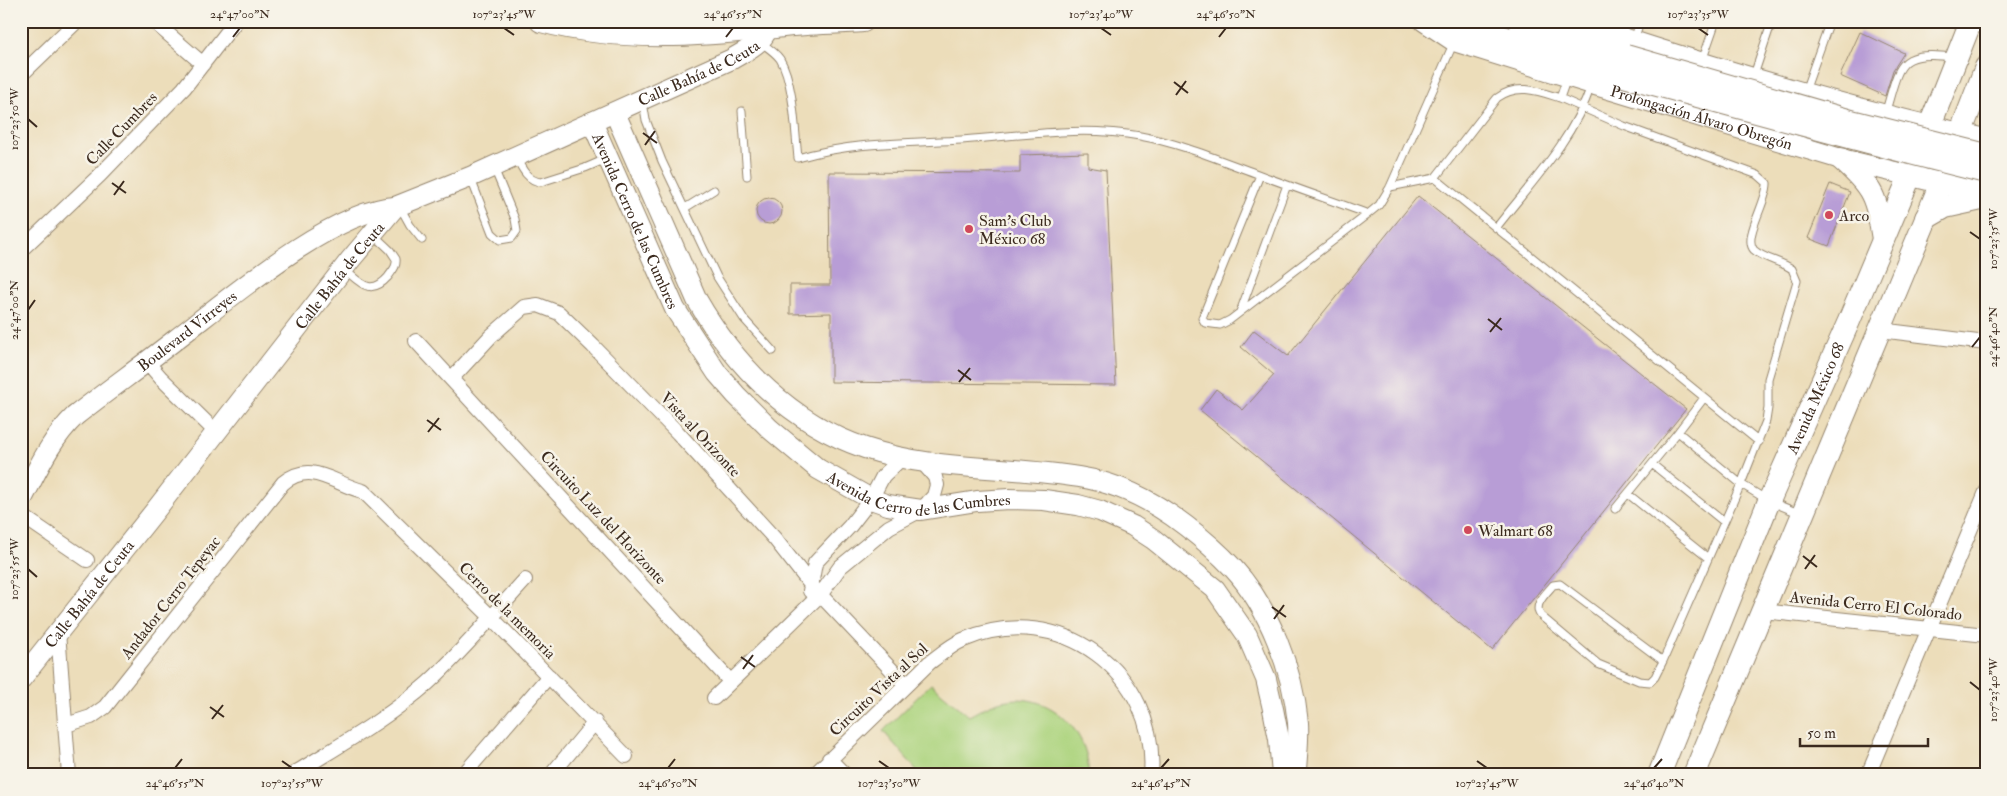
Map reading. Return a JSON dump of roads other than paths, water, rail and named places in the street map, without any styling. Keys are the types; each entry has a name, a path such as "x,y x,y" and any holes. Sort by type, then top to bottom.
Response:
{"main road":[{"path":"541,21 566,28 640,36 766,30 782,26 862,21"},
{"name":"Prolongación Álvaro Obregón","path":"1519,21 1627,58 1768,114 1852,139 1986,172"},
{"name":"Avenida México 68","path":"1659,775 1769,501 1910,176 1971,21"},
{"name":"Prolongación Álvaro Obregón","path":"1454,29 1627,58 1855,122 1986,155"},
{"name":"Avenida México 68","path":"1694,775 1801,514 1941,183 1960,133 1983,87"},
{"path":"1841,159 1858,174 1870,189 1876,202 1883,239"},
{"path":"1926,218 1945,207 1986,198"}],"street":[{"path":"21,75 77,21"},
{"path":"153,21 204,64"},
{"name":"Calle Cumbres","path":"21,250 100,175 184,88 236,21"},
{"name":"Prolongación Álvaro Obregón","path":"1424,21 1454,29 1592,84 1841,159 1986,194"},
{"name":"Prolongación Álvaro Obregón","path":"1581,23 1627,58 1702,62 1804,94 1884,116 1986,139"},
{"name":"Calle Bahía de Ceuta","path":"21,679 344,269 397,206 470,177 732,59 766,30"},
{"name":"Avenida Cerro de las Cumbres","path":"614,113 697,300 709,321 740,363 781,401 807,420 863,448 901,459 970,468 1056,474 1105,483 1140,498 1171,515 1204,540 1234,569 1250,589 1277,642 1286,670 1298,722 1296,770 1294,775"},
{"name":"Avenida Cerro de las Cumbres","path":"592,122 676,309 717,373 754,414 790,447 818,469 871,499 898,507 920,510 1008,499 1044,500 1078,505 1100,511 1134,526 1215,589 1247,635 1266,679 1279,739 1282,775"},
{"name":"Boulevard Virreyes","path":"21,502 50,444 60,430 75,416 282,259 366,212 397,206"},
{"name":"Vista al Orizonte","path":"452,378 524,306 538,305 558,313 593,346 678,434 775,539 816,589 906,685"},
{"path":"1880,330 1986,343"},
{"name":"Circuito Luz del Horizonte","path":"416,341 730,681"},
{"path":"147,362 216,432"},
{"path":"816,589 815,563 871,499 883,476 901,459"},
{"path":"714,698 806,609 816,589 889,527 920,510 934,496 937,485 935,477 922,462"},
{"name":"Andador Cerro Tepeyac","path":"66,725 91,717 105,707 283,483 291,477 300,474 323,475 363,491"},
{"name":"Cerro de la memoria","path":"363,491 491,617 626,756"},
{"path":"1868,775 1986,492"},
{"path":"21,515 87,560"},
{"path":"292,775 403,703 427,684 459,653 526,580"},
{"name":"Avenida Cerro El Colorado","path":"1762,611 1986,635"},
{"name":"Circuito Vista al Sol","path":"845,775 829,760 906,685 946,650 961,640 975,635 1014,628 1050,631 1080,643 1111,664 1133,693 1147,728 1151,749 1151,775"},
{"path":"58,632 68,775"},
{"path":"463,775 549,676"},
{"path":"551,775 595,722"},
{"path":"814,775 829,760"}],"lane":[{"path":"1627,58 1640,21"},
{"path":"1702,62 1716,21"},
{"path":"1753,78 1772,21"},
{"path":"1804,94 1830,21"},
{"path":"1260,175 1202,318 1206,323 1220,325 1240,313 1379,205 1390,187 1454,29"},
{"path":"766,30 774,52 784,68 792,102 798,158 821,151 876,144 1052,132 1097,132 1138,135 1260,175 1368,214"},
{"path":"1884,116 1898,73 1903,64 1910,59 1929,54 1957,58"},
{"path":"1560,98 1568,76"},
{"path":"1496,228 1567,136 1583,109 1592,84"},
{"path":"1390,187 1435,178 1489,106 1504,93 1511,90 1528,89 1560,98 1583,109 1678,146 1758,175 1766,183 1766,195 1750,238 1751,245 1756,251 1792,269 1797,281 1768,379 1768,408 1759,442 1663,661 1655,677 1650,682 1645,683 1598,664 1541,616 1538,612 1538,604 1553,585 1560,584 1663,661"},
{"path":"643,99 646,120 662,161 717,277 744,319 773,351"},
{"path":"742,111 748,176"},
{"path":"516,156 528,175 536,182 585,168 607,158"},
{"path":"470,177 492,233 500,240 512,238 517,231 515,219 494,166"},
{"path":"1435,178 1759,442"},
{"path":"1240,313 1287,185"},
{"path":"685,208 714,190"},
{"path":"397,206 422,240"},
{"path":"344,269 363,284 372,288 388,277 395,267 396,259 373,233"},
{"path":"1615,509 1704,398"},
{"path":"1678,432 1741,484 1769,501 1801,514"},
{"path":"1652,464 1724,522"},
{"path":"1628,494 1708,558"}],"place":[{"name":"Arco","path":"1829,215"},
{"name":"Sam's Club México 68","path":"969,229"},
{"name":"Walmart 68","path":"1468,530"}]}
